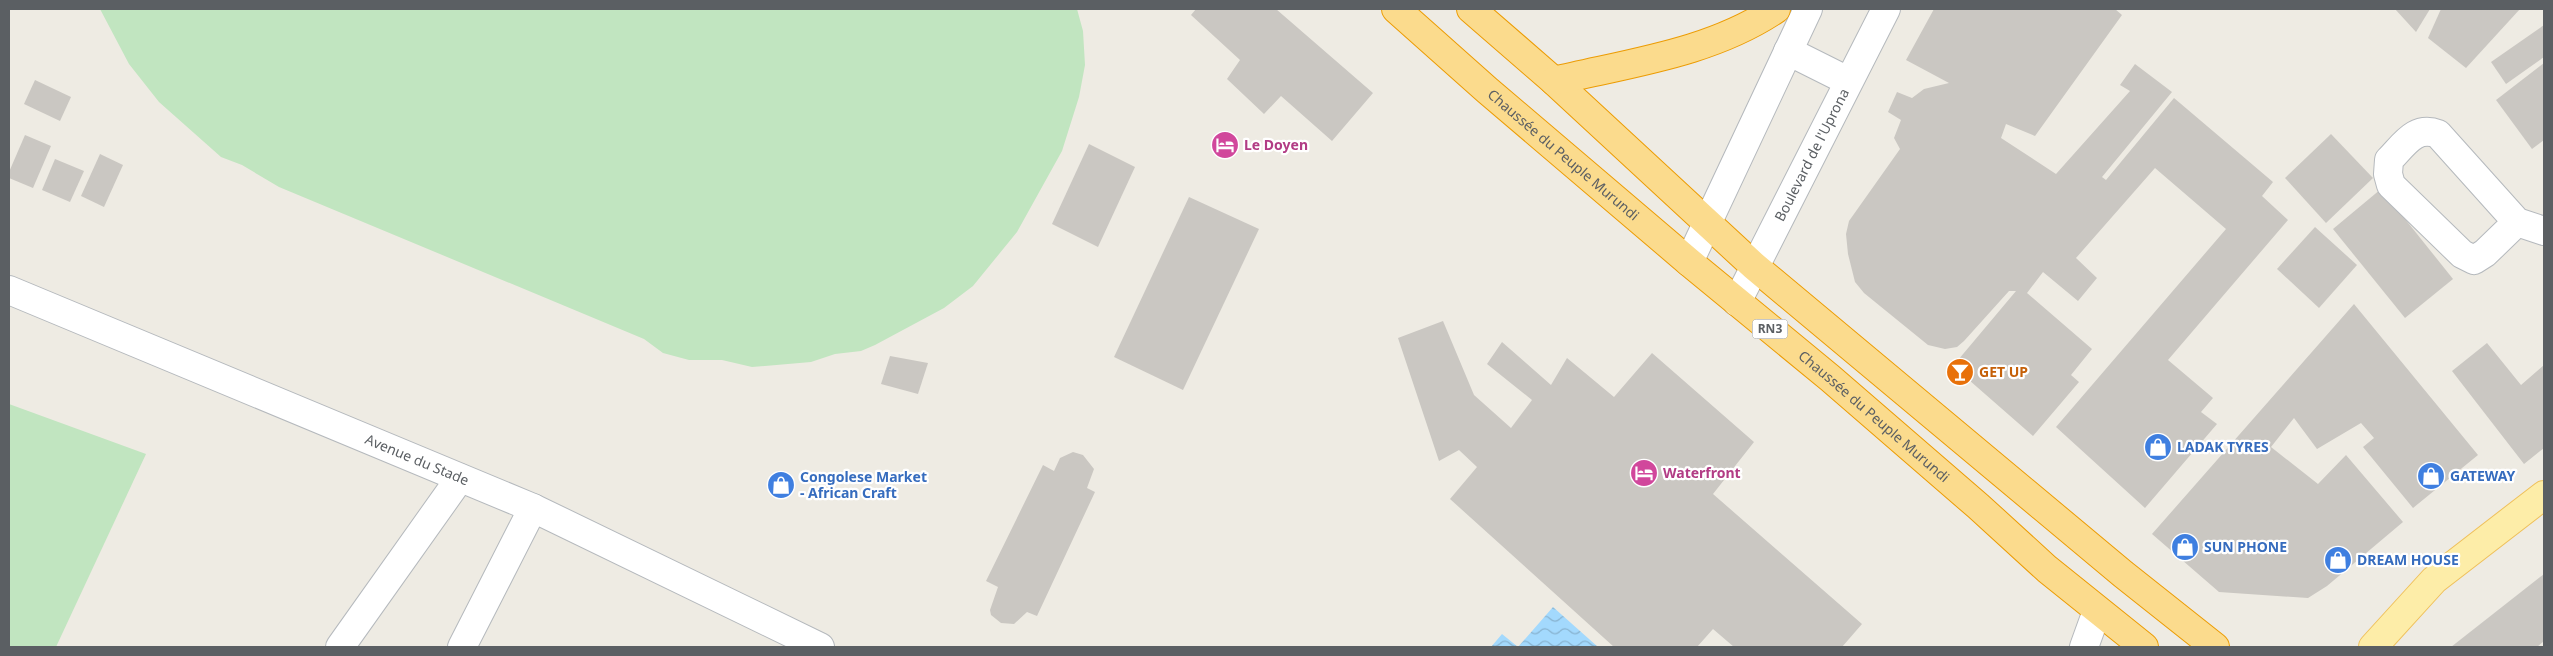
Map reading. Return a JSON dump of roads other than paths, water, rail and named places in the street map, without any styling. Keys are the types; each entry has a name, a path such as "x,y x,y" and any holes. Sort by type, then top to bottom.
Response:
{"highway":[{"name":"Chaussée du Peuple Murundi","path":"1396,9 1487,90 1688,262 1830,378 1978,506 2047,569 2144,647"},
{"name":"RN3","path":"1471,9 1554,81 1754,266 2123,574 2215,647"},
{"path":"1554,81 1709,44 1757,22 1776,9"}],"main road":[{"path":"2373,647 2434,580 2544,495"}],"street":[{"path":"1688,262 1709,223 1808,9"},
{"name":"Boulevard de l'Uprona","path":"1737,302 1886,9"},
{"path":"1788,51 1848,81"},
{"path":"2517,222 2474,260 2462,254 2392,185 2388,174 2389,160 2416,133 2427,130 2438,134 2517,222 2544,231"},
{"name":"Avenue du Stade","path":"9,290 533,508 820,647"},
{"path":"340,647 460,478"},
{"path":"462,647 533,508"},
{"path":"2084,647 2097,611"}],"water":[{"path":"1553,607 1598,647 1518,647"},
{"path":"1502,634 1518,647 1491,647"}],"place":[{"name":"Le Doyen","path":"1225,145"},
{"name":"GET UP","path":"1960,372"},
{"name":"LADAK TYRES","path":"2158,447"},
{"name":"Waterfront","path":"1644,473"},
{"name":"GATEWAY","path":"2431,476"},
{"name":"Congolese Market - African Craft","path":"781,485"},
{"name":"SUN PHONE","path":"2185,547"},
{"name":"DREAM HOUSE","path":"2338,560"}]}
